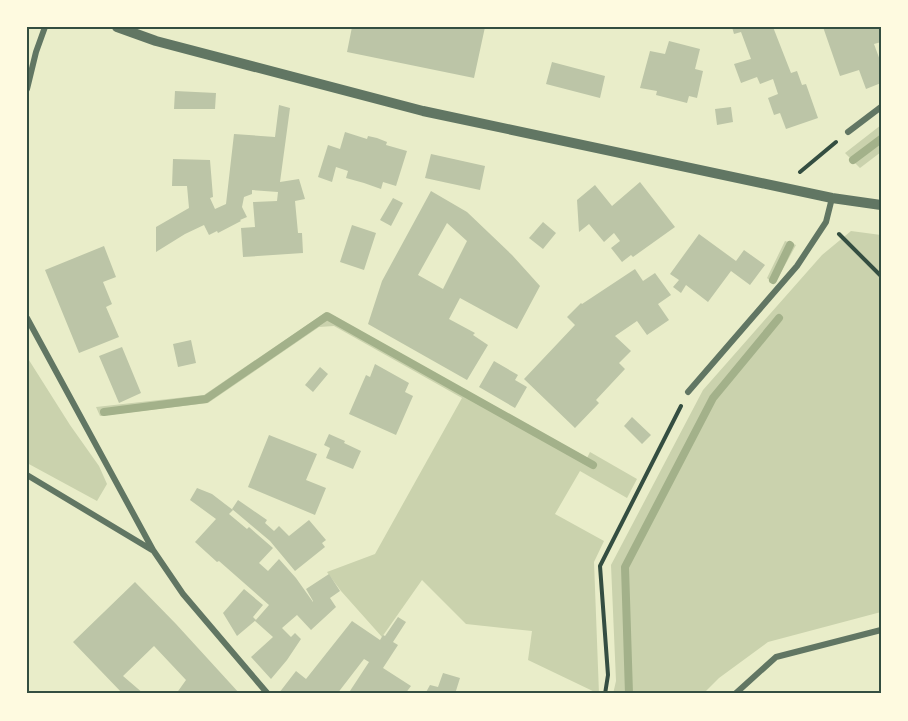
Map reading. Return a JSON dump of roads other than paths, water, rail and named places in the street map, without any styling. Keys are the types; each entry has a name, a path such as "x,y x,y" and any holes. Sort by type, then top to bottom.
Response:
{"street":[{"path":"27,88 45,27"},
{"path":"117,27 156,41 423,111 832,198 881,205"},
{"path":"848,132 881,107"},
{"path":"688,392 797,267 826,222 832,198"},
{"path":"27,318 153,550 183,594 268,694"},
{"path":"27,475 153,550"},
{"path":"735,694 776,657 881,630"}],"waterway":[{"path":"853,160 881,139"},
{"path":"773,280 790,245"},
{"path":"104,412 206,399 327,316 593,465"},
{"path":"629,694 625,567 713,398 779,318"}]}
